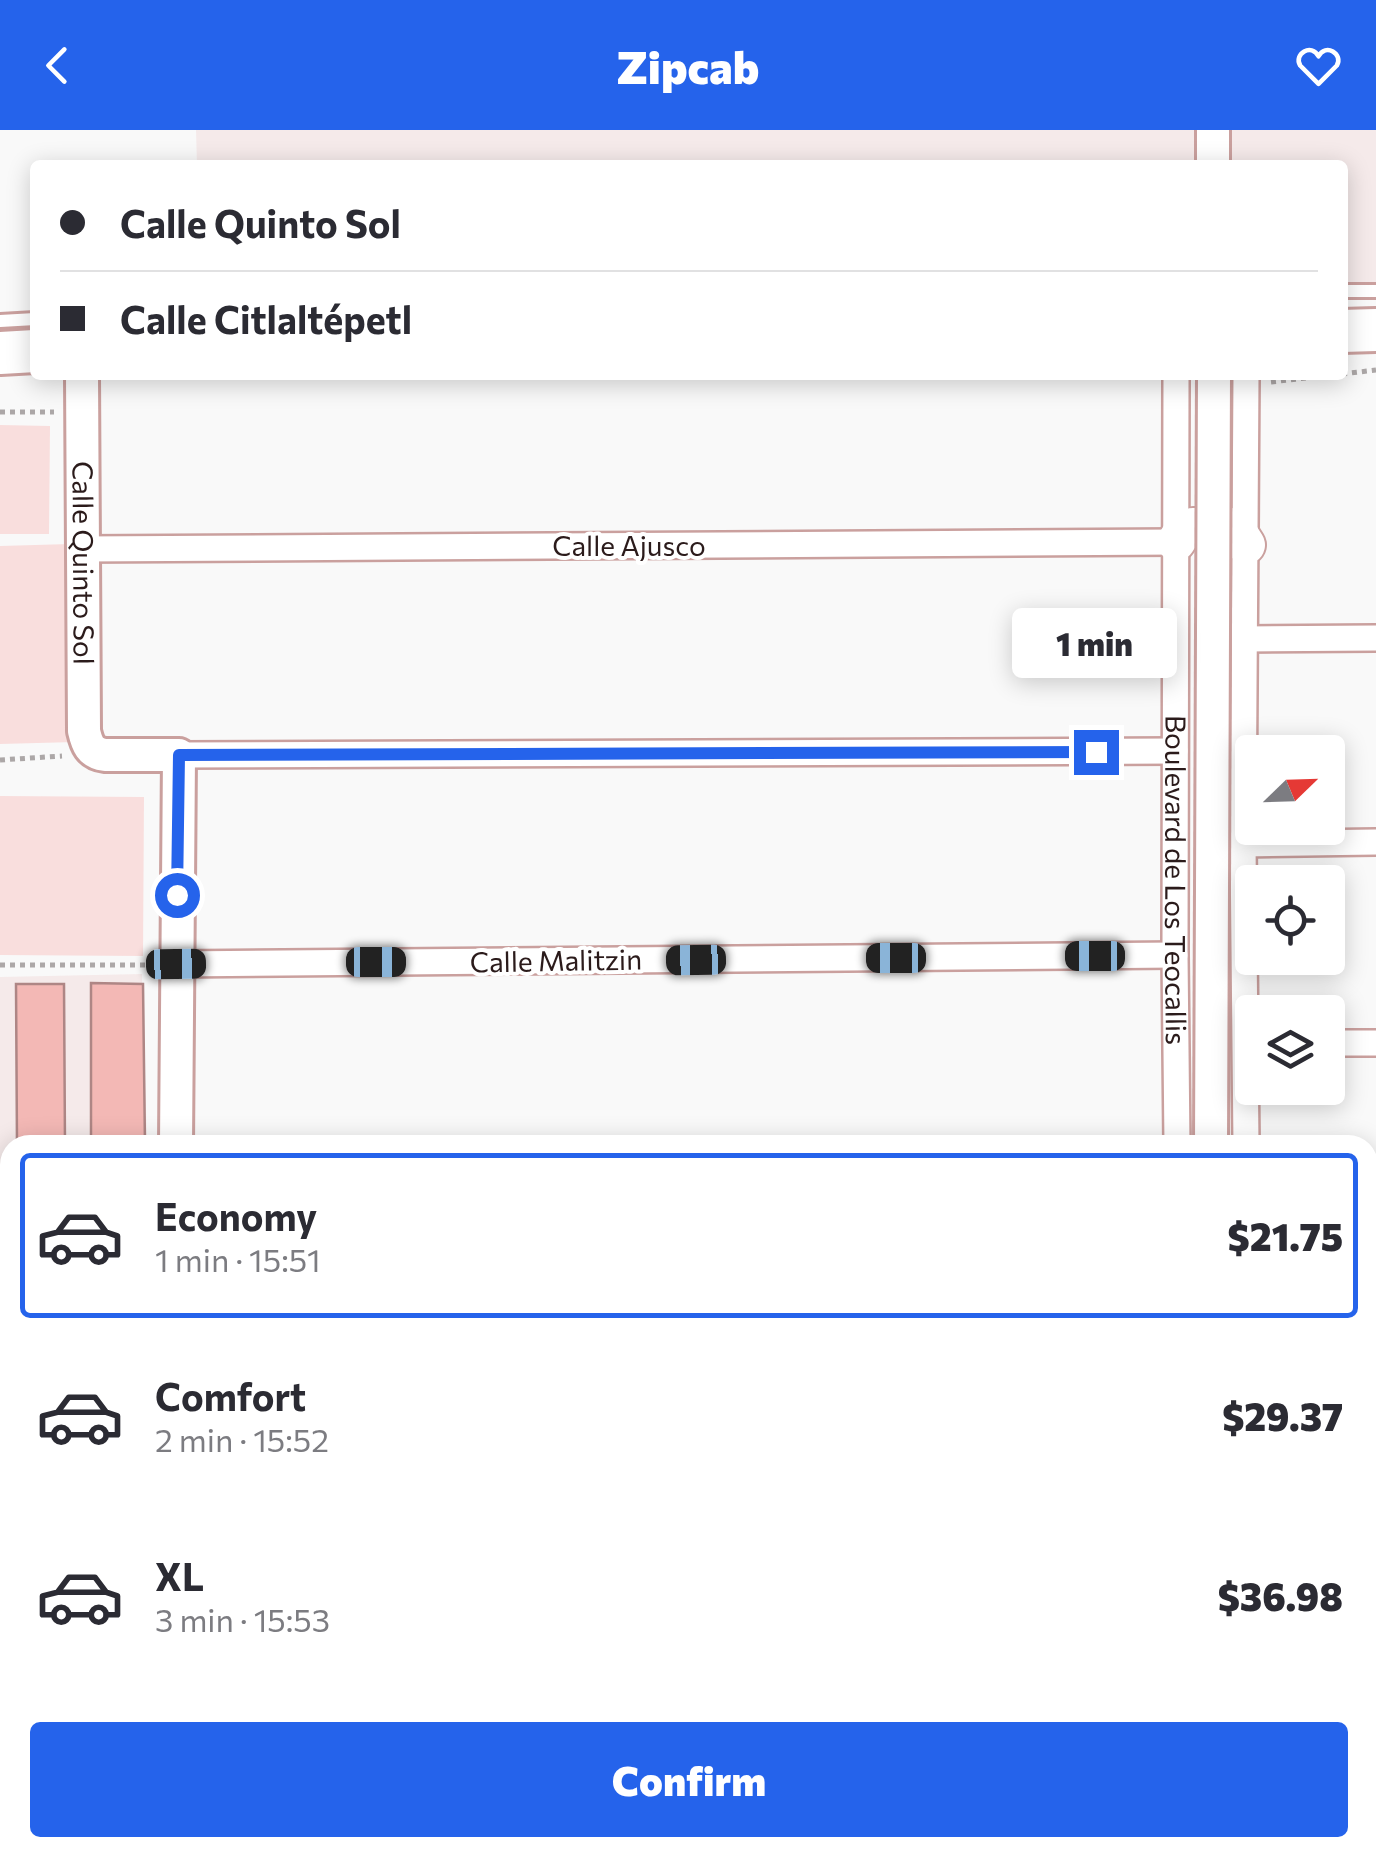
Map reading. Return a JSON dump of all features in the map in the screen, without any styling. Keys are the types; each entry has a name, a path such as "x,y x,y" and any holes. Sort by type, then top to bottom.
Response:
{"highway":[{"path":"1348,331 1376,330"},
{"path":"0,353 30,351"}],"main road":[{"path":"1176,542 1193,527 1231,528 1246,544"}],"street":[{"path":"1213,130 1213,160"},
{"name":"Calle Quinto Sol","path":"82,380 84,731 93,752"},
{"name":"Boulevard de Los Teocallis","path":"1176,380 1178,1135"},
{"name":"Boulevard de Los Teocallis","path":"1212,1135 1214,380"},
{"path":"1244,735 1246,380"},
{"name":"Calle Ajusco","path":"82,549 1176,542"},
{"path":"1245,639 1376,638"},
{"path":"93,752 1176,752"},
{"path":"176,1135 179,755"},
{"path":"1345,842 1376,842"},
{"path":"1243,845 1248,995"},
{"name":"Calle Malitzin","path":"176,964 1175,955"},
{"path":"1345,1043 1376,1042"},
{"path":"1246,1135 1247,1105"}],"lane":[{"path":"1348,292 1376,291"},
{"path":"0,321 30,319"}],"path":[{"path":"1348,373 1376,370"},
{"path":"0,412 20,412"},
{"path":"0,760 93,752"},
{"path":"0,965 176,964"}],"shaded area":[{"path":"196,130 1376,130 1376,286 1348,287 1348,160 197,160"},
{"path":"0,425 50,426 49,534 0,534"},
{"path":"70,544 75,742 0,744 0,546"},
{"path":"0,796 144,797 143,956 0,955"},
{"path":"142,974 147,1135 0,1135 0,977"}],"building":[{"path":"91,983 143,984 145,1135 91,1135"},
{"path":"16,984 64,984 65,1135 17,1135"}],"route":[{"path":"177,895 179,755 1096,752"}]}
